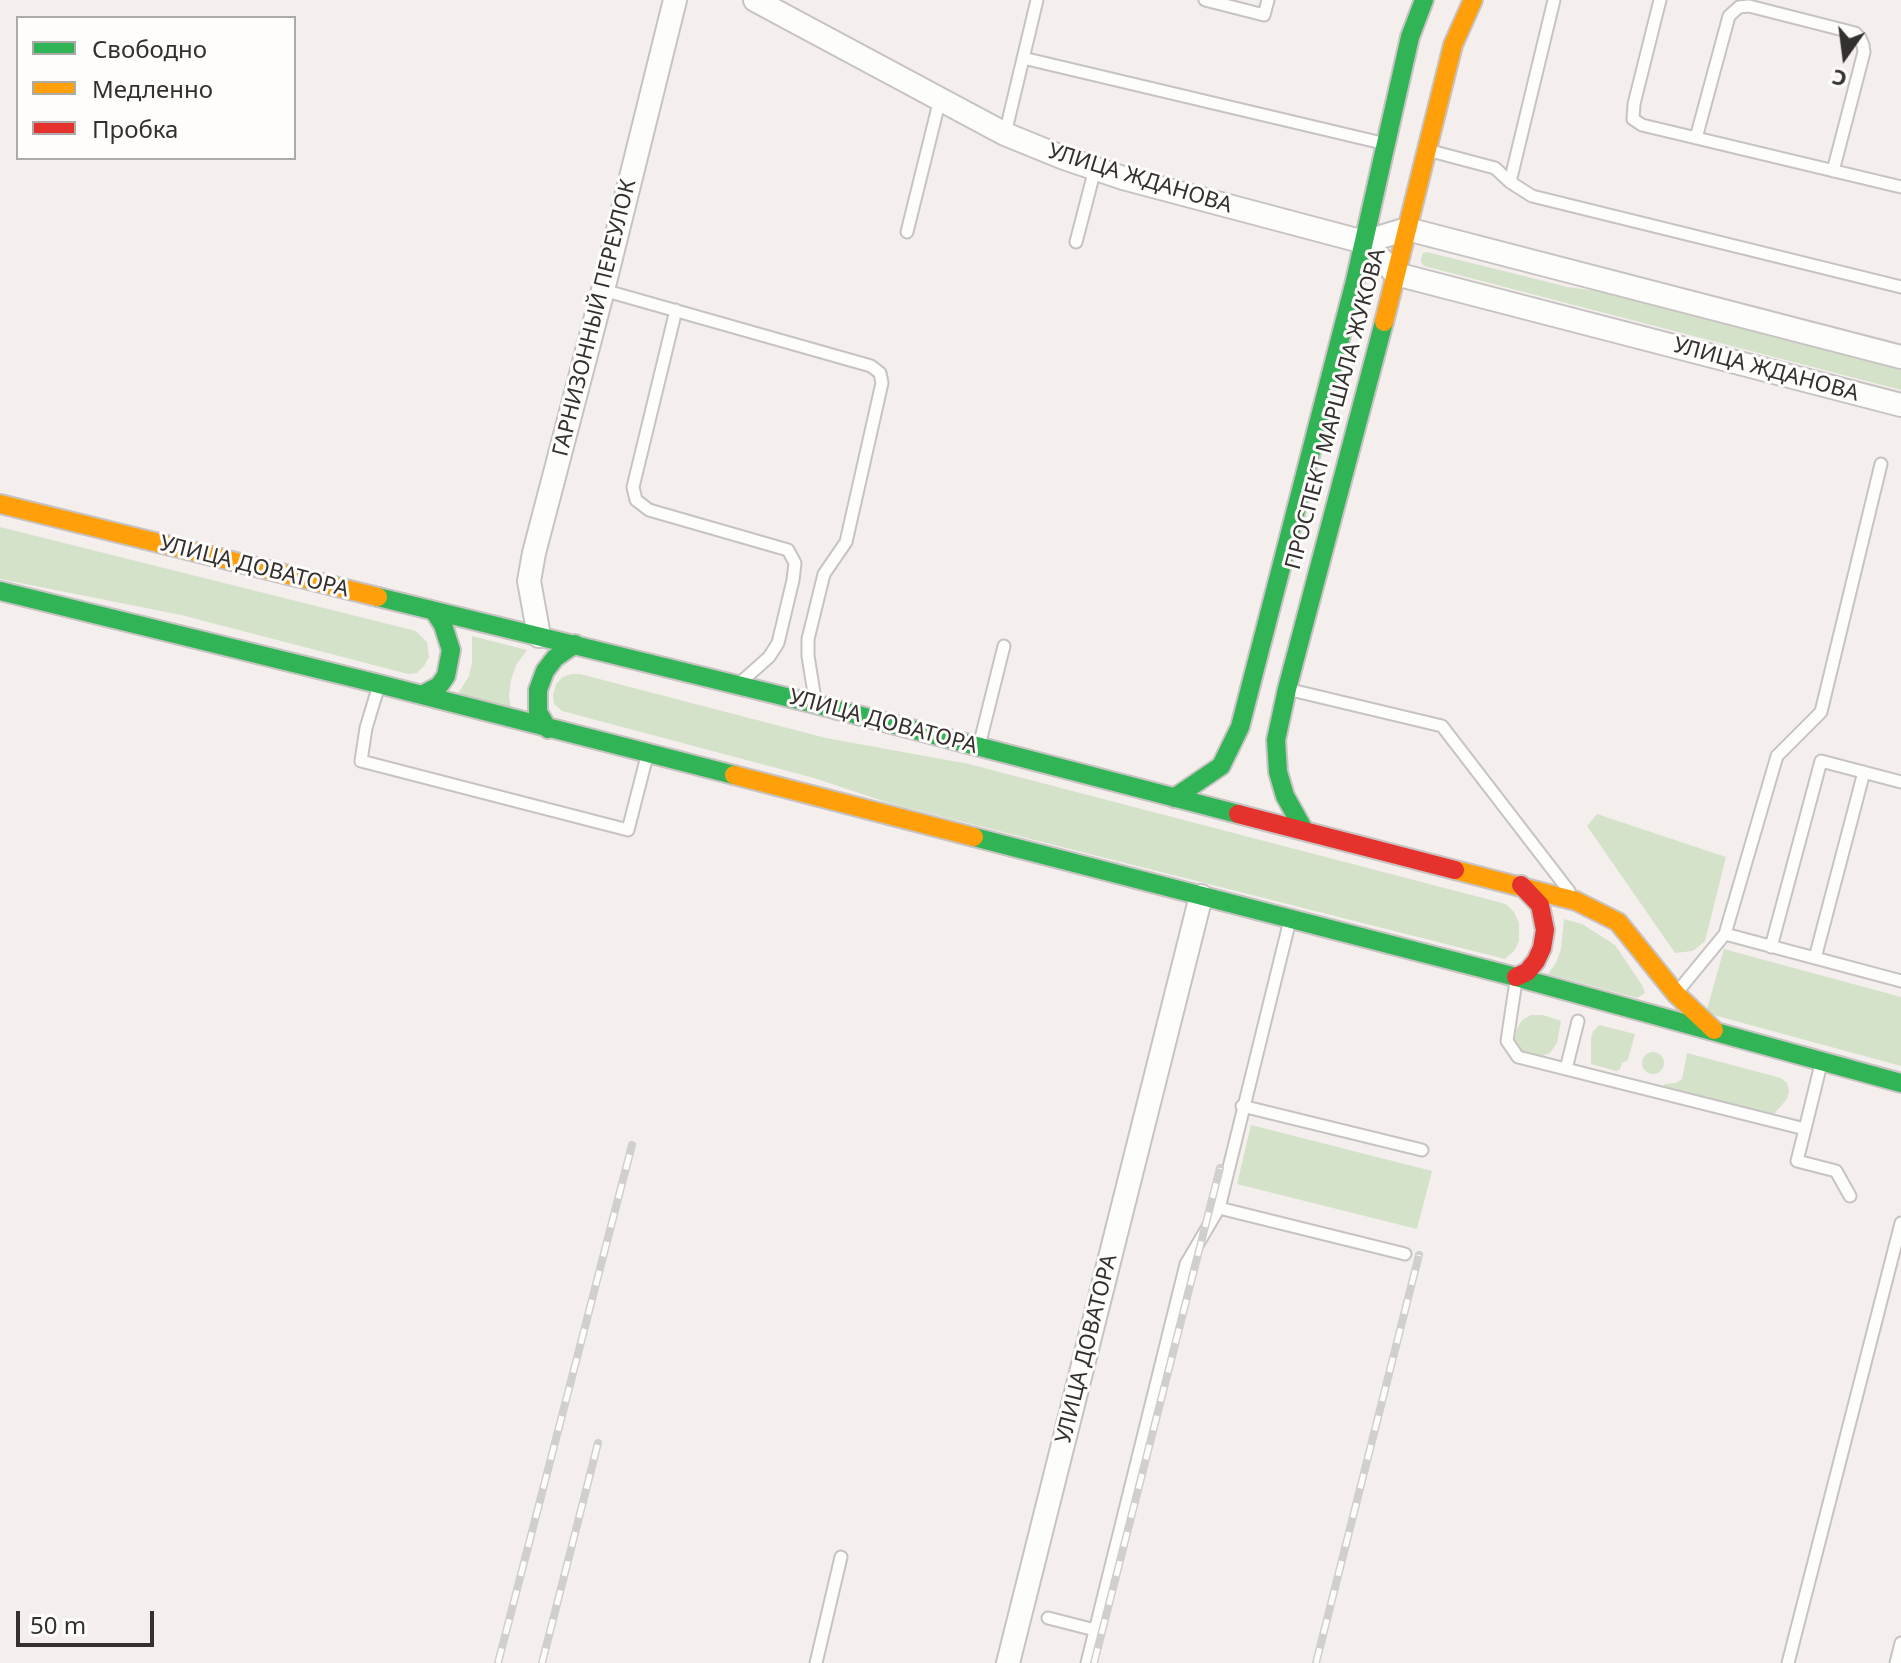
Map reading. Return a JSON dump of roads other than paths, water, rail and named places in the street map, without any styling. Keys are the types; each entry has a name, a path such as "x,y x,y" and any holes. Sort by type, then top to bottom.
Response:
{"street":[{"name":"ГАРНИЗОННЫЙ ПЕРЕУЛОК","path":"539,636 529,581 675,0"},
{"name":"УЛИЦА ЖДАНОВА","path":"755,0 1005,134 1123,178 1364,242"},
{"name":"ПРОСПЕКТ МАРШАЛА ЖУКОВА","path":"1174,798 1221,766 1240,727 1364,242 1410,37 1424,0"},
{"name":"ПРОСПЕКТ МАРШАЛА ЖУКОВА","path":"1304,830 1285,796 1278,772 1276,740 1453,45 1473,0"},
{"name":"УЛИЦА ЖДАНОВА","path":"1407,229 1901,357"},
{"path":"1396,274 1364,242 1407,229"},
{"name":"УЛИЦА ЖДАНОВА","path":"1396,274 1901,405"},
{"name":"УЛИЦА ДОВАТОРА","path":"0,504 815,704 1576,901 1618,922 1676,994 1716,1032"},
{"name":"УЛИЦА ДОВАТОРА","path":"0,591 379,684 1516,977 1901,1083"},
{"path":"422,695 439,686 446,676 451,650 443,625 434,611"},
{"path":"548,729 538,712 538,690 545,671 555,658 575,644"},
{"path":"1516,977 1527,972 1536,961 1545,930 1540,905 1521,885"},
{"name":"УЛИЦА ДОВАТОРА","path":"1008,1663 1201,896"}],"lane":[{"path":"1005,134 1037,0"},
{"path":"1205,0 1264,15 1268,0"},
{"path":"1510,182 1554,0"},
{"path":"1660,0 1633,119 1642,125 1901,187"},
{"path":"1696,138 1729,16 1739,7 1749,6 1855,33 1860,38 1864,52 1833,171"},
{"path":"1023,58 1387,144"},
{"path":"907,232 940,99"},
{"path":"1427,150 1495,168 1532,196 1901,287"},
{"path":"1076,242 1095,169"},
{"path":"603,290 871,366 880,373 882,383 846,542 824,574 808,639 815,704"},
{"path":"676,310 633,487 636,500 649,510 788,550 795,563 778,643 769,657 738,685"},
{"path":"1676,994 1725,934 1777,756 1821,712 1881,464"},
{"path":"979,747 1004,646"},
{"path":"379,684 366,728 361,761 628,830 647,754"},
{"path":"1287,689 1442,726 1576,901"},
{"path":"1771,947 1821,761 1901,782"},
{"path":"1815,958 1864,772"},
{"path":"1087,1663 1186,1264 1219,1208 1290,919"},
{"path":"1725,934 1901,981"},
{"path":"1516,977 1507,1041 1518,1057 1805,1129"},
{"path":"1566,1069 1578,1021"},
{"path":"1822,1061 1797,1161 1836,1171 1850,1196"},
{"path":"1242,1106 1422,1150"},
{"path":"1219,1208 1405,1254"},
{"path":"1788,1663 1901,1223"},
{"path":"816,1663 841,1557"},
{"path":"1048,1618 1095,1630"},
{"path":"1896,1663 1901,1643"}],"railway":[{"path":"498,1663 632,1145"},
{"path":"1094,1663 1220,1168"},
{"path":"1316,1663 1419,1255"},
{"path":"542,1663 598,1443"}]}
